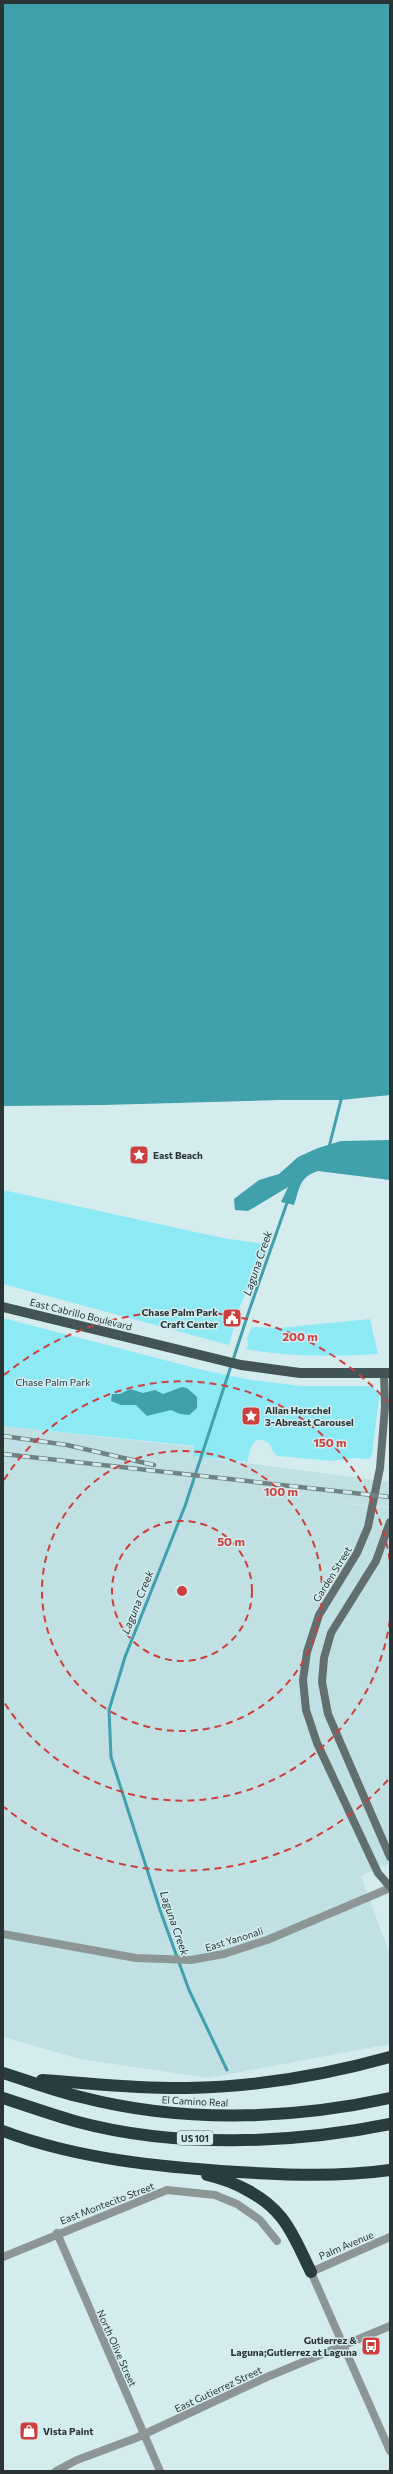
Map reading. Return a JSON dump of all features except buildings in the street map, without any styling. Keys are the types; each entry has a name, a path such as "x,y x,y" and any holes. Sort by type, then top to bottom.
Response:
{"highway":[{"path":"21,2079 156,2088 212,2087 320,2073 390,2057"},
{"name":"El Camino Real","path":"3,2073 86,2099 169,2112 272,2114 320,2110 390,2098"},
{"name":"US 101","path":"3,2098 96,2126 191,2138 245,2140 293,2137 390,2124"},
{"path":"3,2131 47,2145 108,2158 181,2168 327,2175 390,2170"},
{"path":"181,2168 227,2181 266,2204 281,2218 311,2272"}],"main road":[{"name":"East Cabrillo Boulevard","path":"3,1307 241,1366 300,1373 334,1375 387,1372"},
{"name":"Garden Street","path":"387,1372 380,1468 368,1528 357,1553 326,1600 315,1624 307,1652 303,1694 317,1743 378,1873 390,1887"},
{"path":"390,1522 376,1562 331,1633 324,1658 322,1682 328,1714 390,1857"}],"street":[{"name":"East Yanonali","path":"3,1934 136,1958 158,1960 192,1960 224,1954 267,1940 390,1887"},
{"name":"East Montecito Street","path":"3,2257 57,2233 167,2190 215,2195 237,2204 260,2220 277,2241"},
{"name":"North Olive Street","path":"57,2233 160,2471"},
{"name":"Palm Avenue","path":"311,2272 390,2237"},
{"path":"311,2272 390,2451"},
{"name":"East Gutierrez Street","path":"56,2471 76,2460 145,2434 234,2391 344,2347 390,2326"}],"shaded area":[{"path":"3,3 390,3 390,1095 341,1100 3,1106"},
{"path":"390,1140 390,1180 318,1171 307,1176 301,1184 294,1205 281,1202 288,1187 248,1211 235,1210 234,1199 259,1180 279,1174 298,1157 318,1148 341,1141"},
{"path":"182,1387 187,1388 197,1397 197,1408 189,1415 180,1414 171,1410 147,1416 136,1405 121,1405 111,1401 112,1394 120,1394 130,1389 143,1393 155,1390 163,1394"},
{"path":"3,1426 194,1447 193,1456 390,1482 390,1507 319,1501 390,1508 390,1863 361,1876 390,1955 390,2044 208,2078 80,2059 3,2037"}],"green space":[{"path":"3,1190 223,1238 265,1244 255,1274 240,1306 229,1345 3,1284"},
{"name":"Chase Palm Park","path":"3,1318 203,1370 251,1380 301,1386 372,1386 379,1394 379,1398 372,1456 369,1459 354,1458 331,1461 278,1456 268,1443 263,1440 259,1440 253,1445 249,1453 248,1462 193,1456 194,1446 3,1426"},
{"path":"370,1319 378,1354 311,1356 278,1354 245,1349 248,1346 247,1338 252,1327 278,1328"}],"waterway":[{"path":"329,1147 341,1100"},
{"name":"Laguna Creek","path":"227,2070 189,1990 160,1910 111,1757 109,1710 125,1657 185,1506 249,1311 288,1200"}],"railway":[{"path":"3,1436 67,1445 154,1465"},
{"path":"3,1454 390,1497"}],"place":[{"name":"East Beach","path":"139,1155"},
{"name":"Chase Palm Park Craft Center","path":"232,1318"},
{"name":"Allan Herschel 3-Abreast Carousel","path":"251,1416"},
{"name":"Gutierrez & Laguna;Gutierrez at Laguna","path":"371,2346"},
{"name":"Vista Paint","path":"29,2431"}]}
